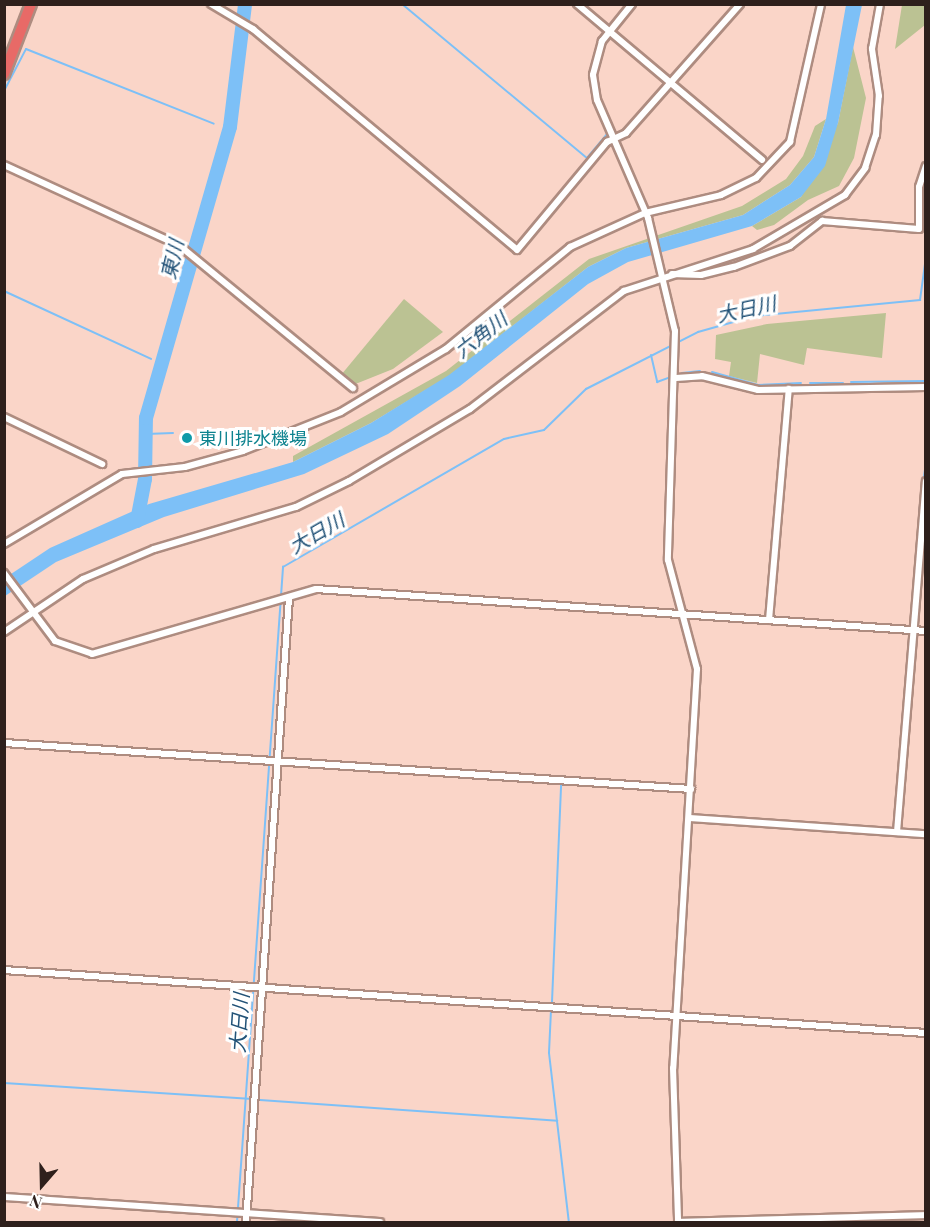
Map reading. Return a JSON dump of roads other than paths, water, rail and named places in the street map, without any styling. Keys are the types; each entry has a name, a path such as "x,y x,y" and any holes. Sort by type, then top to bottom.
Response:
{"highway":[{"path":"4,74 31,4"}],"street":[{"path":"211,4 236,15 517,250 607,142 617,138 740,4"},
{"path":"577,4 762,160"},
{"path":"632,4 609,31 595,64 594,88 617,138 667,274 675,339 676,378 668,560 697,669 676,1015 678,1222 926,1215"},
{"path":"4,544 134,472 163,471 243,451 341,412 455,342 570,247 646,215 742,187 782,155 797,120 821,4"},
{"path":"4,633 32,611 83,579 154,549 279,512 349,481 470,409 615,296 667,274 768,242 852,189 876,135 879,96 872,49 880,4"},
{"path":"4,165 183,249 353,388"},
{"path":"667,274 701,275 734,267 790,246 822,221 919,229 919,187 926,166"},
{"path":"676,378 702,376 758,390 926,387"},
{"path":"769,620 789,389"},
{"path":"4,417 102,464"},
{"path":"897,832 911,630 926,481"},
{"path":"4,573 55,641 92,654 316,589 926,631"},
{"path":"246,1222 289,598"},
{"path":"4,743 691,789"},
{"path":"689,818 926,834"},
{"path":"4,970 926,1033"},
{"path":"4,1197 380,1222"}],"water":[{"path":"846,5 862,5 838,123 825,166 801,197 752,226 628,262 588,284 460,386 388,434 304,474 164,517 56,562 5,596 5,578 50,548 149,504 293,462 371,423 449,375 588,267 626,248 743,215 790,185 814,157 826,119"}],"waterway":[{"name":"東川","path":"137,521 145,479 146,418 230,127 245,4"},
{"path":"402,4 587,158 607,134"},
{"path":"5,89 26,49 214,124"},
{"name":"大日川","path":"237,1222 283,567 504,439 544,430 586,389 698,332 755,316 920,300 926,257"},
{"path":"4,291 151,359"},
{"path":"651,355 657,382 671,377"},
{"path":"682,373 700,371"},
{"path":"712,372 758,385 801,383"},
{"path":"851,382 926,381"},
{"path":"810,383 843,383"},
{"path":"146,434 173,433"},
{"path":"919,514 926,462"},
{"path":"552,1002 561,784"},
{"path":"551,1010 549,1053 569,1222"},
{"path":"4,1083 252,1099"},
{"path":"260,1100 557,1121"}],"place":[{"name":"東川排水機場","path":"187,438"}],"water label":[{"name":"六角川","path":"480,334"}]}
